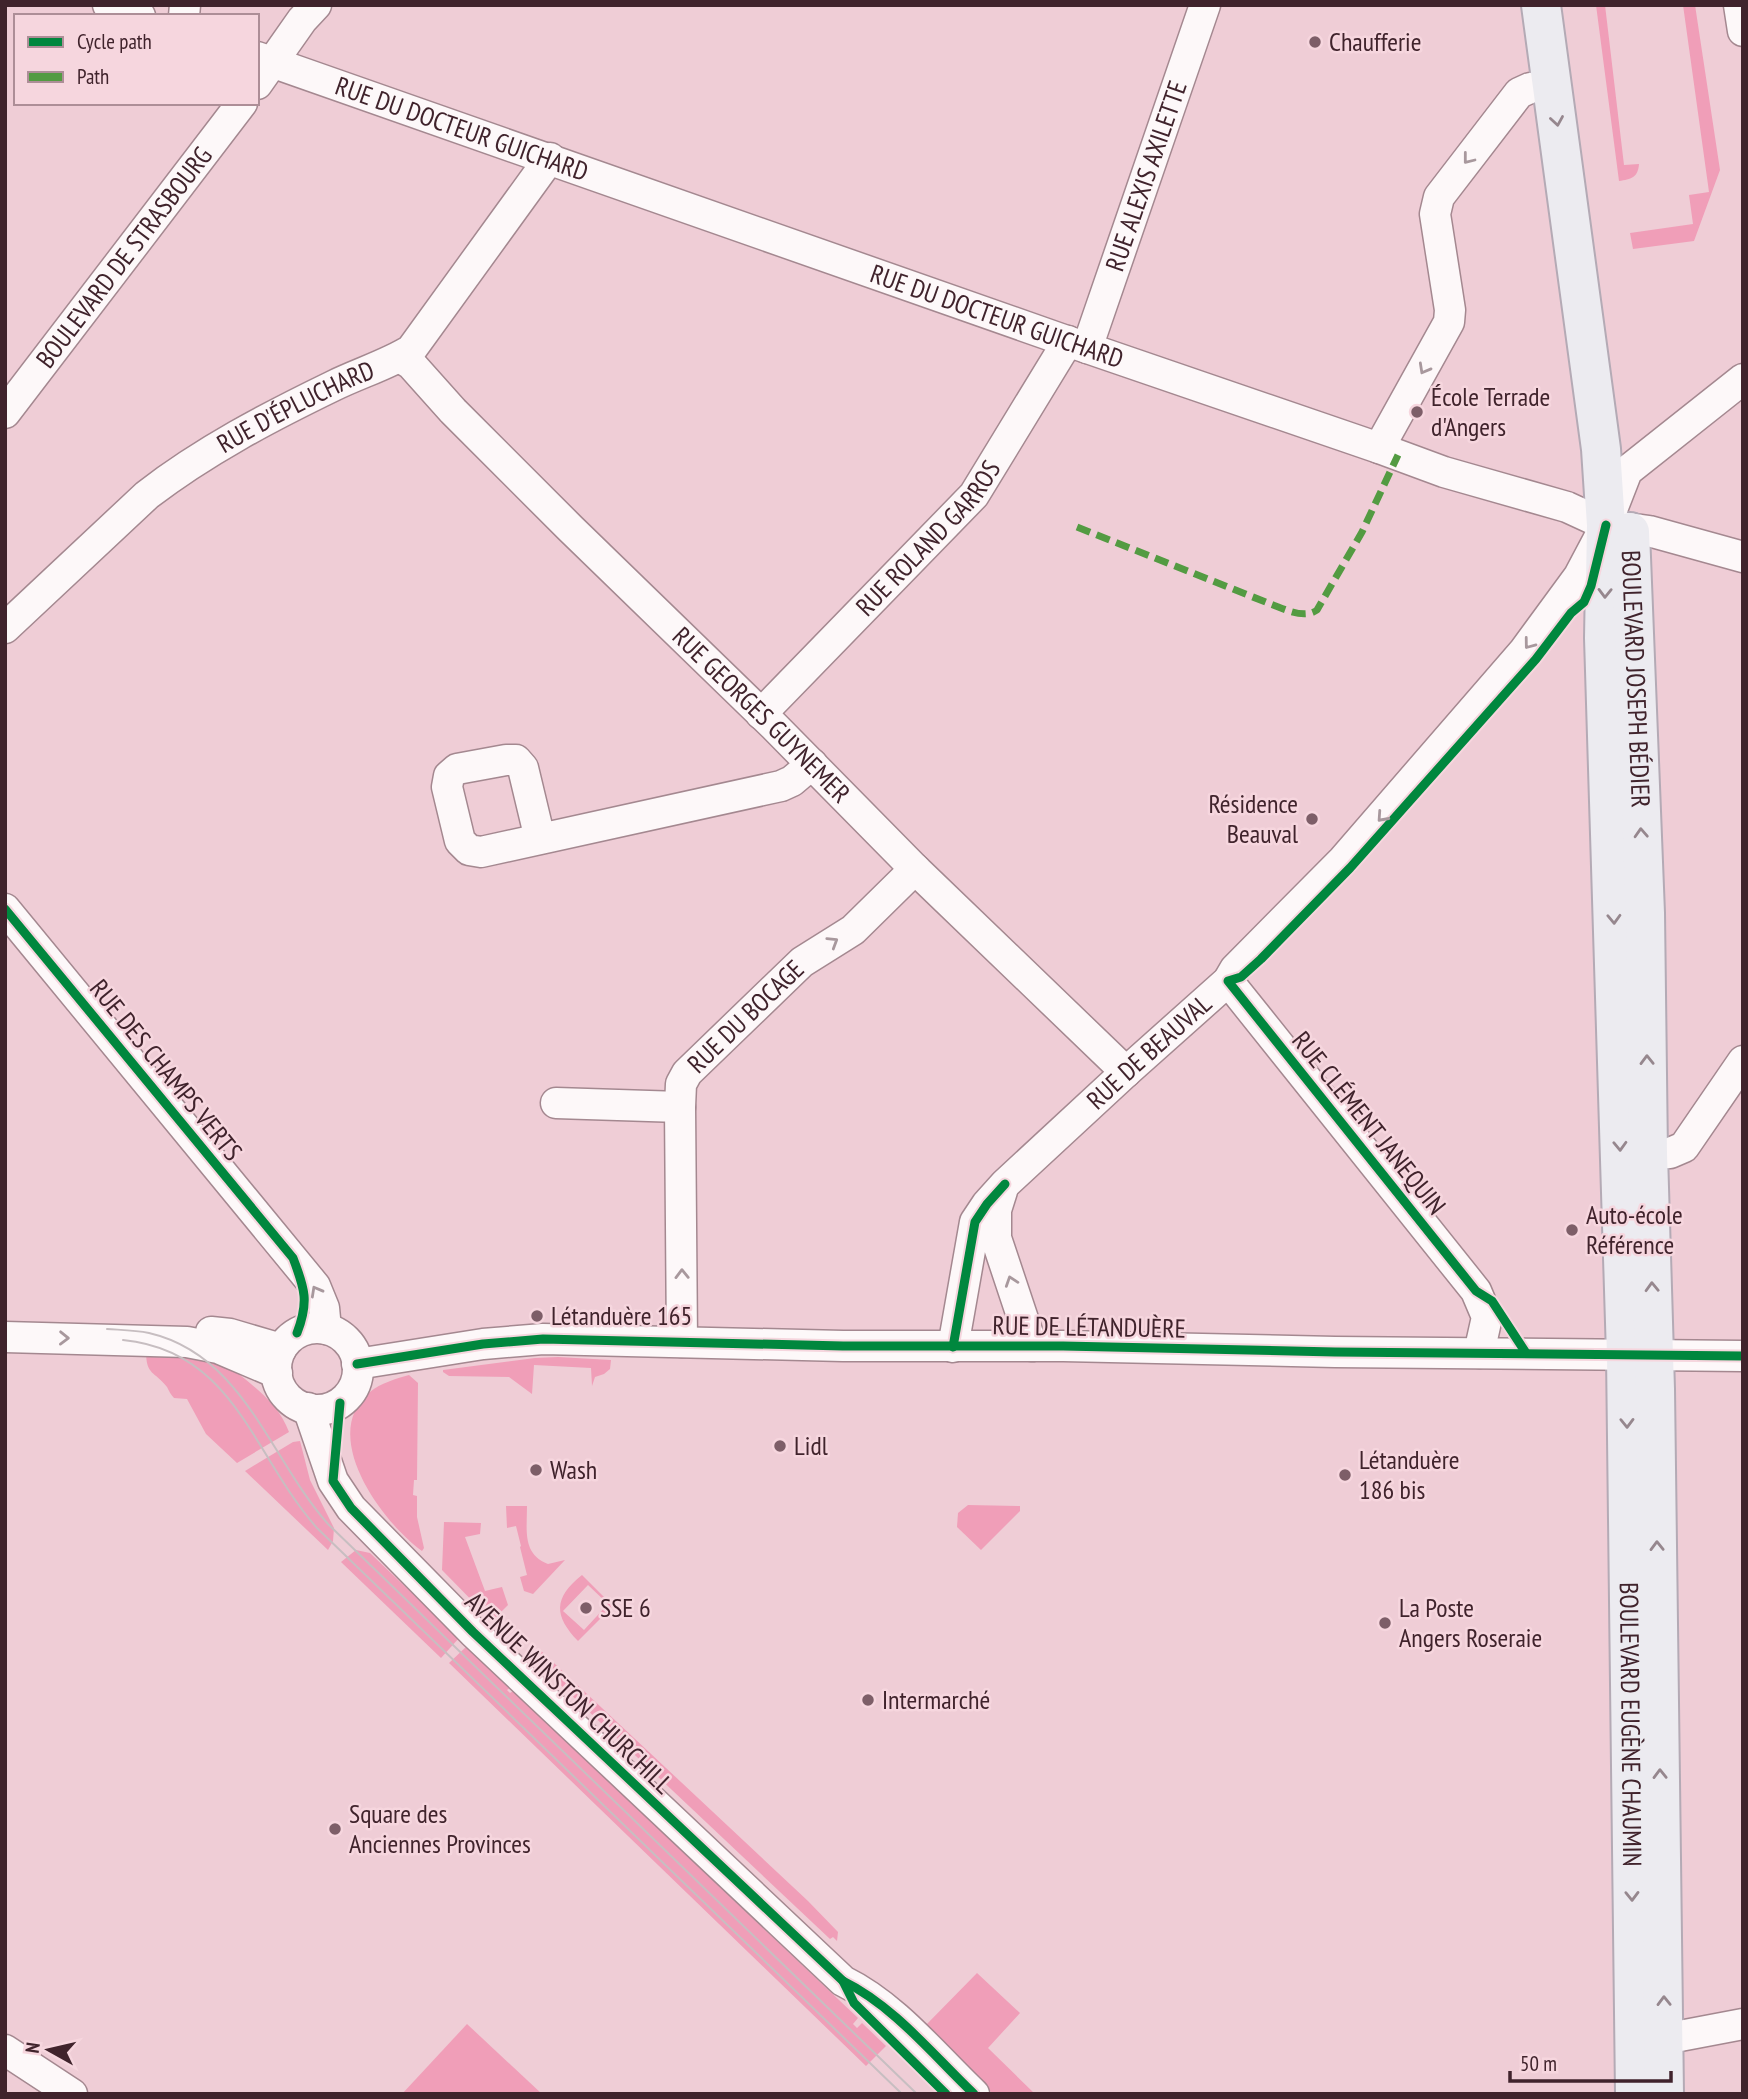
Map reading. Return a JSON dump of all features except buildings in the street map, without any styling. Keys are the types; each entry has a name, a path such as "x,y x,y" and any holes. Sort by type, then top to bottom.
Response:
{"main road":[{"name":"BOULEVARD JOSEPH BÉDIER","path":"1541,5 1597,414 1618,528 1645,913 1647,1154 1640,1355"},
{"name":"BOULEVARD JOSEPH BÉDIER","path":"1568,5 1628,471 1604,638 1640,1355"},
{"name":"BOULEVARD EUGÈNE CHAUMIN","path":"1640,1355 1664,2094"},
{"name":"BOULEVARD EUGÈNE CHAUMIN","path":"1634,2094 1640,1355"}],"street":[{"path":"108,5 134,14"},
{"path":"262,68 316,5"},
{"name":"RUE ALEXIS AXILETTE","path":"1077,344 1205,5"},
{"path":"1739,5 1743,31"},
{"name":"RUE DU DOCTEUR GUICHARD","path":"262,68 550,158 1444,472 1567,507 1618,528 1649,531 1743,557"},
{"path":"1379,448 1449,322 1450,310 1435,214 1439,197 1518,93 1551,85"},
{"name":"BOULEVARD DE STRASBOURG","path":"5,413 240,105"},
{"name":"RUE D'ÉPLUCHARD","path":"5,628 147,495 170,478 287,408 411,350 550,158"},
{"name":"RUE ROLAND GARROS","path":"761,714 974,495 1077,344"},
{"name":"RUE GEORGES GUYNEMER","path":"400,357 411,364 482,440 813,764 915,869 1126,1072"},
{"path":"1628,471 1743,380"},
{"name":"RUE DE BEAUVAL","path":"953,1347 970,1243 975,1222 986,1204 1126,1072 1228,981 1235,970 1343,860 1524,651 1618,528"},
{"path":"540,839 780,786 792,781 813,764"},
{"name":"RUE DU BOCAGE","path":"682,1342 681,1084 687,1073 802,962 853,930 915,869"},
{"name":"RUE DES CHAMPS VERTS","path":"5,909 314,1286 324,1308 326,1329"},
{"name":"RUE CLÉMENT JANEQUIN","path":"1228,981 1476,1291 1487,1317 1479,1353"},
{"path":"1647,1154 1670,1153 1684,1147 1743,1061"},
{"path":"556,1103 680,1107"},
{"path":"1005,1184 996,1210 996,1238 1032,1346"},
{"path":"326,1329 345,1339 353,1350 357,1364 355,1384 340,1403 324,1409 308,1408 296,1404 279,1384 279,1361 289,1339 303,1331 326,1329"},
{"path":"5,1337 115,1334 187,1342 279,1361"},
{"name":"RUE DE LÉTANDUÈRE","path":"357,1364 483,1344 543,1339 953,1347 1743,1356"},
{"path":"333,1481 340,1403"},
{"name":"AVENUE WINSTON CHURCHILL","path":"308,1408 333,1481 351,1508 473,1632 843,1981 865,1992 974,2094"},
{"name":"AVENUE WINSTON CHURCHILL","path":"843,1981 854,2003 946,2094"},
{"path":"1664,2039 1743,2024"},
{"path":"5,2050 72,2094"}],"shaded area":[{"path":"1596,5 1605,5 1624,165 1639,164 1633,177 1619,181"},
{"path":"1683,5 1695,5 1720,170 1694,241 1633,249 1630,233 1693,224 1689,195 1709,192"},
{"path":"139,1344 242,1369 240,1375 275,1407 289,1432 237,1463 206,1434 187,1399 174,1398 163,1382 149,1369 146,1351"},
{"path":"535,1358 611,1360 610,1369 595,1377 592,1386 591,1368 534,1365 532,1394 509,1377 449,1376 443,1372"},
{"path":"409,1375 418,1383 417,1480 414,1480 413,1495 417,1496 417,1517 424,1548 422,1551 406,1538 374,1500 353,1454 350,1431 355,1410 370,1392 383,1384"},
{"path":"300,1441 310,1480 334,1528 333,1541 328,1550 245,1471 293,1442"},
{"path":"968,1505 1020,1506 1020,1511 981,1550 957,1527 958,1513"},
{"path":"506,1506 527,1506 528,1540 530,1548 540,1560 548,1564 565,1560 533,1594 524,1591 520,1577 527,1575 521,1546 516,1526 507,1528"},
{"path":"444,1522 481,1523 480,1534 465,1537 485,1591 502,1587 508,1605 492,1621 442,1570"},
{"path":"356,1550 370,1553 459,1638 441,1658 341,1562"},
{"path":"582,1575 608,1601 611,1599 616,1603 578,1641 564,1623 560,1607 573,1583","holes":["588,1585 608,1604 584,1630 563,1611"]},
{"path":"467,1646 510,1688 507,1690 510,1693 513,1691 858,2018 853,2024 857,2028 862,2023 886,2046 866,2066 449,1663"},
{"path":"539,1649 808,1901 838,1932 837,1941 833,1937 830,1939 532,1658"},
{"path":"977,1973 1020,2013 988,2048 1035,2094 993,2094 924,2027"},
{"path":"467,2024 542,2094 402,2094"}],"tram line":[{"path":"107,1329 149,1333 182,1345 209,1363 232,1386 252,1412 328,1524 917,2094"},
{"path":"123,1340 161,1348 192,1364 217,1385 238,1411 295,1500 317,1528 902,2094"}],"marked path":[{"path":"1077,527 1286,610 1311,613 1317,610 1362,532 1398,455"}],"cycle path":[{"path":"1526,1353 1492,1301 1476,1291 1228,981 1241,977 1261,959 1350,868 1536,659 1571,613 1584,602 1591,586 1606,525"},
{"path":"5,909 293,1258 304,1296 303,1313 297,1333"},
{"path":"953,1347 975,1222 1005,1184"},
{"path":"357,1364 483,1344 543,1339 843,1346 1063,1346 1743,1356"},
{"path":"340,1403 333,1481 351,1508 473,1632 843,1981 862,1991 896,2017 974,2094"},
{"path":"843,1981 854,2003 946,2094"}],"place":[{"name":"Chaufferie","path":"1315,42"},
{"name":"École Terrade d'Angers","path":"1417,412"},
{"name":"Résidence Beauval","path":"1312,819"},
{"name":"Auto-école Référence","path":"1572,1230"},
{"name":"Létanduère 165","path":"537,1316"},
{"name":"Lidl","path":"780,1446"},
{"name":"Wash","path":"536,1470"},
{"name":"Létanduère 186 bis","path":"1345,1475"},
{"name":"SSE 6","path":"586,1608"},
{"name":"La Poste Angers Roseraie","path":"1385,1623"},
{"name":"Intermarché","path":"868,1700"},
{"name":"Square des Anciennes Provinces","path":"335,1829"}]}
